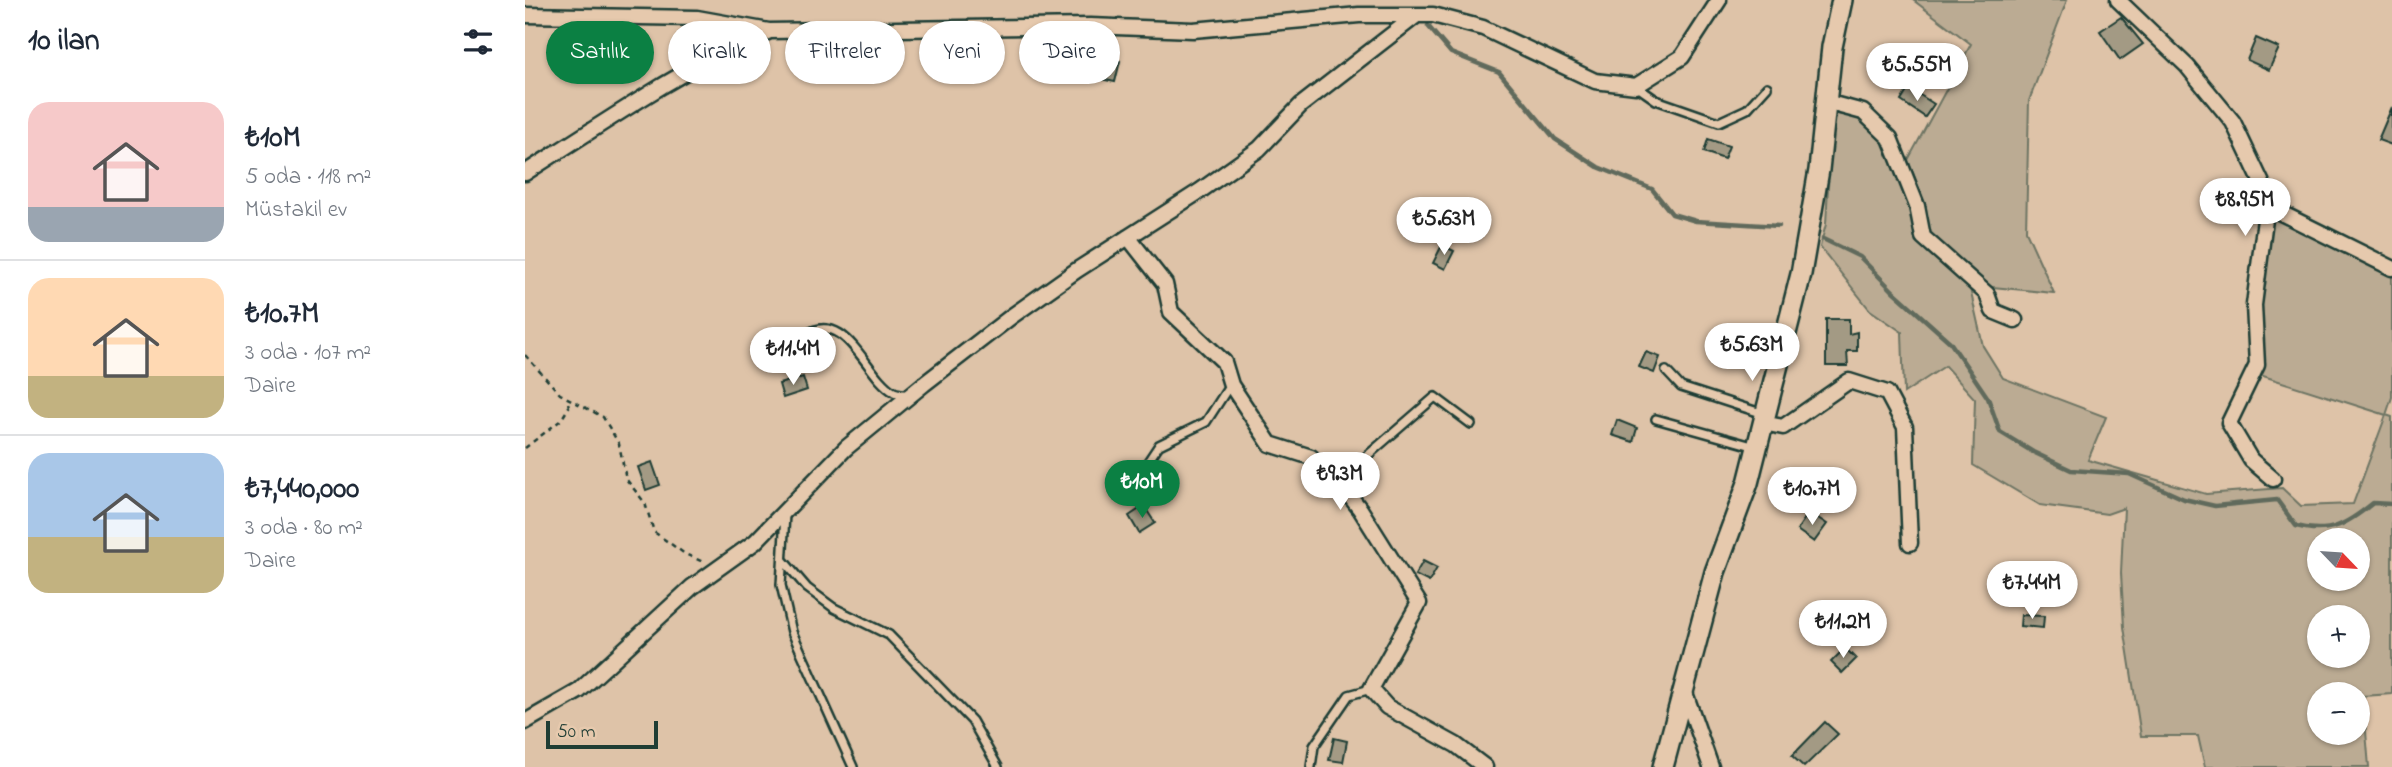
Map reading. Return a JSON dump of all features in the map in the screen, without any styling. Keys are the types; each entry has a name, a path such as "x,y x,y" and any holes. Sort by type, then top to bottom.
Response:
{"street":[{"path":"1005,28 1090,26 1193,30 1359,15 1433,15 1483,28 1595,82 1636,86 1682,57 1720,0"},
{"path":"1663,767 1715,572 1748,483 1801,274 1819,170 1832,47 1842,0"},
{"path":"2117,0 2187,66 2233,122 2268,196 2254,305 2257,365 2229,423 2251,460 2273,479"},
{"path":"525,15 697,18 714,21"},
{"path":"525,722 579,691 692,587 755,542 846,448 911,395 1012,316 1259,149 1301,105 1417,15"},
{"path":"771,31 919,29"},
{"path":"525,173 668,83"},
{"path":"1826,102 1863,112 1890,138 1917,206 1923,237 1987,293 1993,311 2015,320"},
{"path":"2267,206 2392,268"},
{"path":"1128,237 1165,284 1171,312 1224,362 1231,385 1270,444 1311,457 1338,481 1360,509 1419,603 1371,689 1387,707 1456,746 1485,767"},
{"path":"1764,418 1783,427 1849,380 1887,393 1905,427 1910,543"},
{"path":"1684,690 1711,767"}],"lane":[{"path":"1636,86 1656,100 1719,122 1747,109 1767,87"},
{"path":"791,363 791,349 802,337 815,330 829,329 848,340 881,382 895,393 911,395"},
{"path":"1666,371 1681,387 1764,418"},
{"path":"1139,475 1159,445 1206,422 1231,385"},
{"path":"1338,481 1434,397 1471,424"},
{"path":"1656,419 1756,447"},
{"path":"785,509 781,585 792,632 853,767"},
{"path":"783,560 807,588 834,608 888,635 972,721 998,767"},
{"path":"1311,767 1314,746 1349,695 1371,689"}],"path":[{"path":"525,355 561,394 603,417 619,444 626,479 645,503 654,532 685,554 718,568"},
{"path":"525,448 561,420 569,407 567,398"}],"shaded area":[{"path":"1913,0 2067,0 2029,101 2026,231 2054,293 1982,286 1929,237 1926,207 1908,160 1971,44"},
{"path":"1832,113 1861,118 1887,144 1911,207 1916,238 1969,284 1983,346 2003,378 2106,417 2088,460 2206,494 2282,488 2301,506 2353,504 2386,415 2392,417 2392,694 2370,696 2370,682 2307,682 2307,745 2367,745 2369,767 2205,767 2198,736 2141,736 2124,627 2121,573 2124,508 2107,514 2040,505 1973,465 1975,399 1945,366 1904,393 1902,332 1870,310 1820,247 1826,224"},
{"path":"2270,214 2392,273 2392,397 2386,415 2260,375 2258,307"}],"building":[{"path":"2121,17 2143,44 2120,60 2100,31"},
{"path":"2256,38 2279,48 2269,70 2247,60"},
{"path":"1909,88 1934,104 1925,117 1901,101"},
{"path":"2392,107 2392,145 2378,140"},
{"path":"1708,139 1729,146 1724,159 1704,152"},
{"path":"1442,245 1454,251 1445,269 1433,263"},
{"path":"1826,319 1849,319 1849,334 1857,332 1857,351 1847,351 1848,366 1826,366"},
{"path":"1646,352 1660,357 1654,373 1639,367"},
{"path":"803,377 807,390 783,398 779,384"},
{"path":"1617,420 1637,428 1633,442 1612,435"},
{"path":"652,462 660,485 646,490 638,467"},
{"path":"1144,506 1155,523 1139,533 1129,516"},
{"path":"1809,512 1827,524 1814,542 1797,530"},
{"path":"1423,561 1437,568 1429,582 1415,575"},
{"path":"2021,615 2044,616 2043,628 2020,626"},
{"path":"1845,648 1856,659 1842,673 1831,662"},
{"path":"1825,722 1838,734 1804,767 1792,756"},
{"path":"1334,738 1347,741 1343,762 1329,760"}],"waterway":[{"path":"1428,26 1451,53 1499,72 1555,139 1598,167 1652,189 1672,214 1696,221 1779,226"},
{"path":"1823,239 1860,257 1950,342 1988,398 2000,432 2071,470 2129,474 2184,499 2215,506 2277,500 2296,526 2308,528 2337,526 2355,517 2373,503 2392,504"}]}
